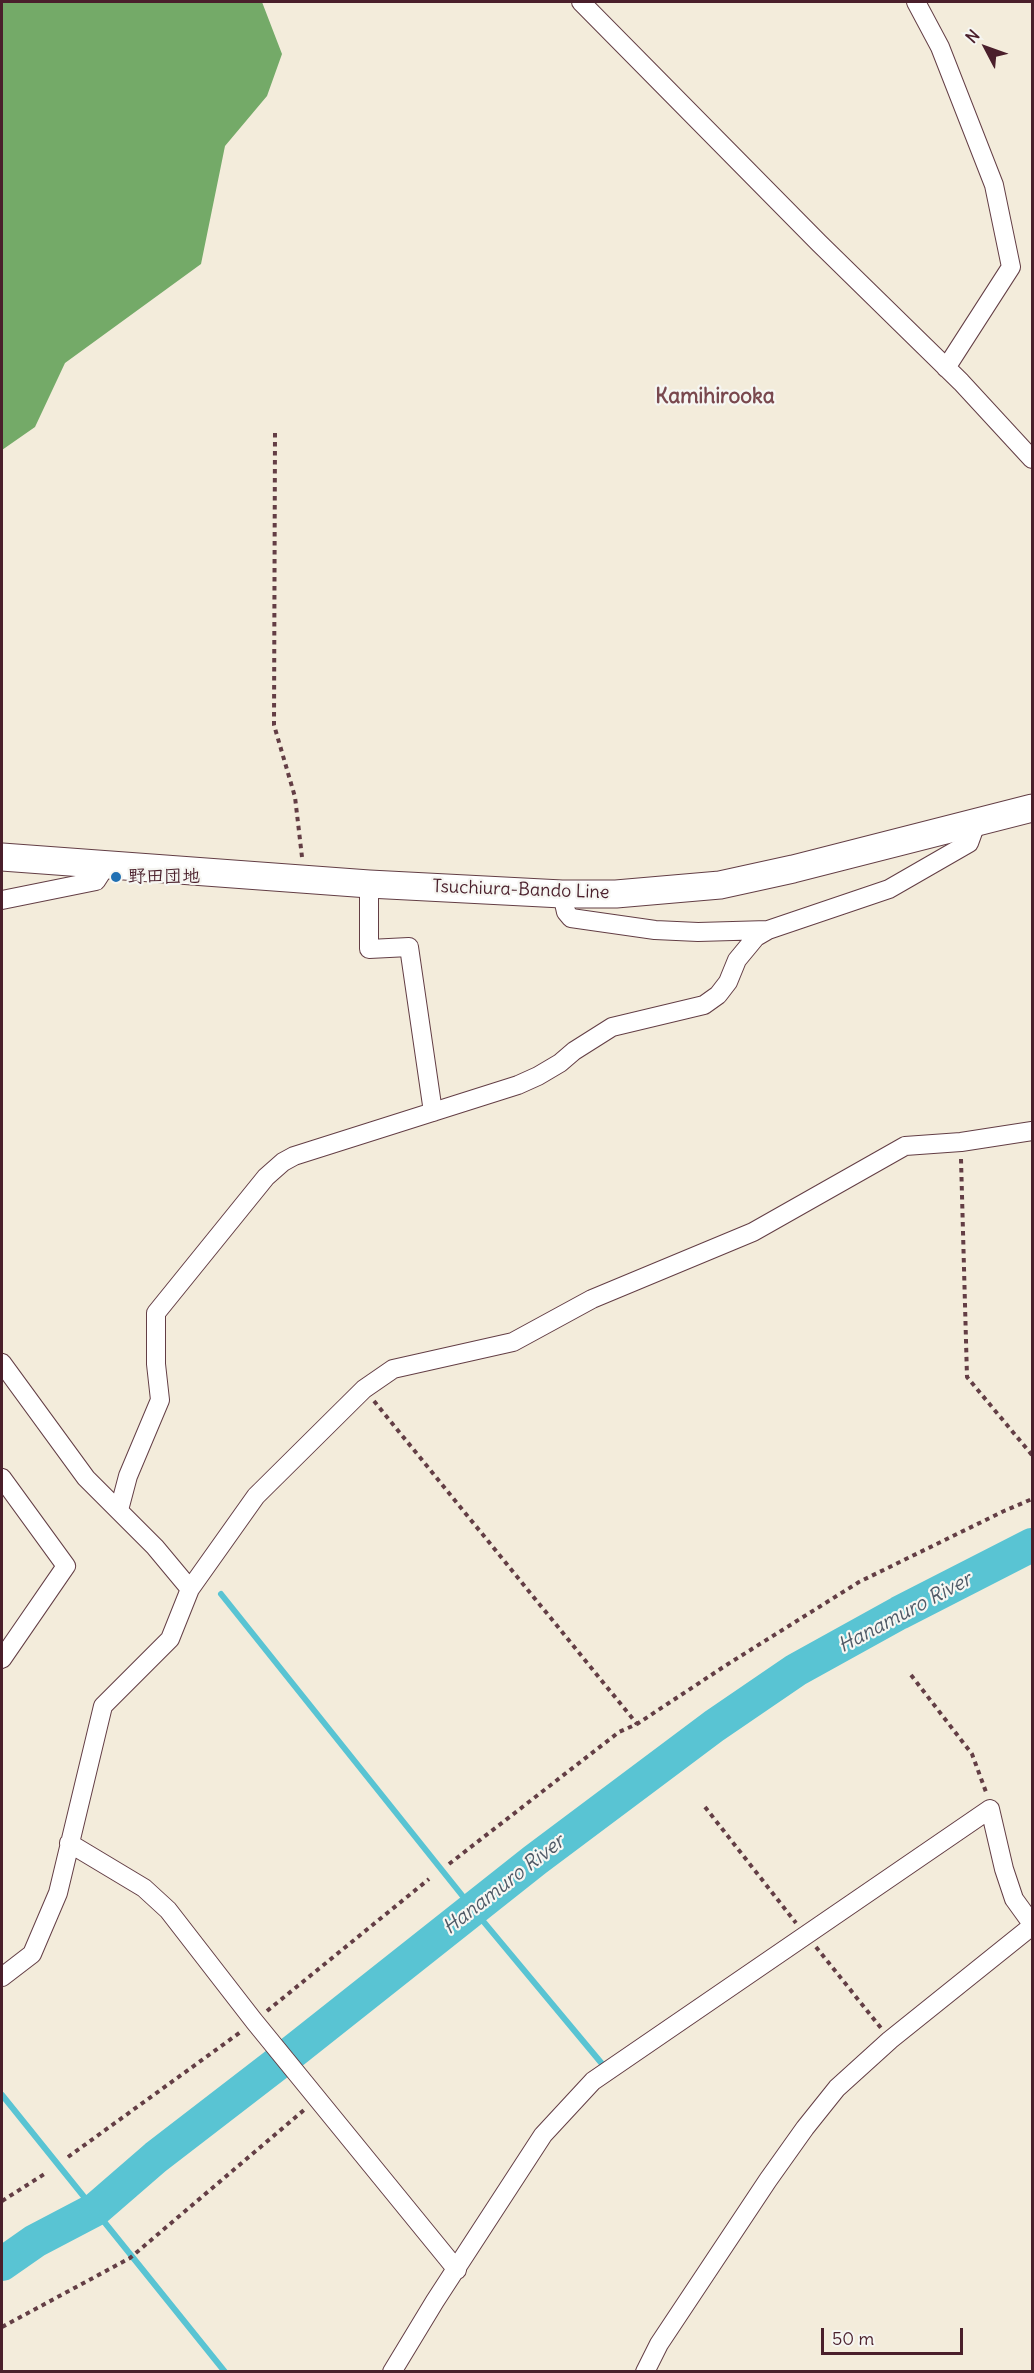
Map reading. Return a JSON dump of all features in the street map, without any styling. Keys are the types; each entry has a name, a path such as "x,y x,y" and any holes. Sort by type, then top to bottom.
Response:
{"main road":[{"name":"Tsuchiura-Bando Line","path":"2,857 369,884 562,894 670,891 720,885 792,869 1032,808"}],"street":[{"path":"581,2 946,368 1032,459"},
{"path":"915,2 939,47 994,185 1011,267 946,368"},
{"path":"562,894 566,912 571,918 655,930 698,932 768,930 890,889 969,843 977,821"},
{"path":"2,900 96,881 107,864"},
{"path":"369,884 369,949 409,947 433,1112"},
{"path":"119,1510 128,1476 160,1400 156,1364 156,1313 266,1177 283,1162 294,1156 538,1076 612,1027 704,1005 718,995 746,948 768,930"},
{"path":"2,1977 32,1954 58,1893 103,1706 170,1639 190,1588 256,1496 364,1389 393,1369 513,1342 592,1299 753,1232 905,1146 961,1142 1032,1131"},
{"path":"2,1363 86,1478 155,1547 190,1588"},
{"path":"2,1478 66,1566 2,1659"},
{"path":"392,2372 435,2301 543,2135 593,2081 990,1809 1004,1869 1014,1899 1032,1925 890,2040 837,2088 805,2128 659,2344 645,2372"},
{"path":"69,1843 144,1888 168,1910 254,2021 457,2270"}],"path":[{"path":"275,433 274,725 295,797 304,879"},
{"path":"961,1142 967,1377 1032,1455"},
{"path":"364,1389 637,1724"},
{"path":"449,1864 619,1732 637,1724 859,1582 1032,1499"},
{"path":"911,1676 972,1754 990,1809"},
{"path":"705,1806 890,2040"},
{"path":"2,2327 130,2258 318,2098"},
{"path":"2,2200 46,2173"}],"green space":[{"path":"2,2 262,2 282,54 267,96 225,146 201,264 65,363 35,427 2,450"}],"waterway":[{"name":"Hanamuro River","path":"2,2264 35,2241 96,2209 156,2157 535,1860 714,1726 796,1670 899,1613 1032,1545"},
{"path":"221,1594 473,1909 603,2065"},
{"path":"2,2095 225,2372"}],"place":[{"name":"野田団地","path":"116,877"}],"district":[{"name":"Kamihirooka","path":"715,397"}]}
